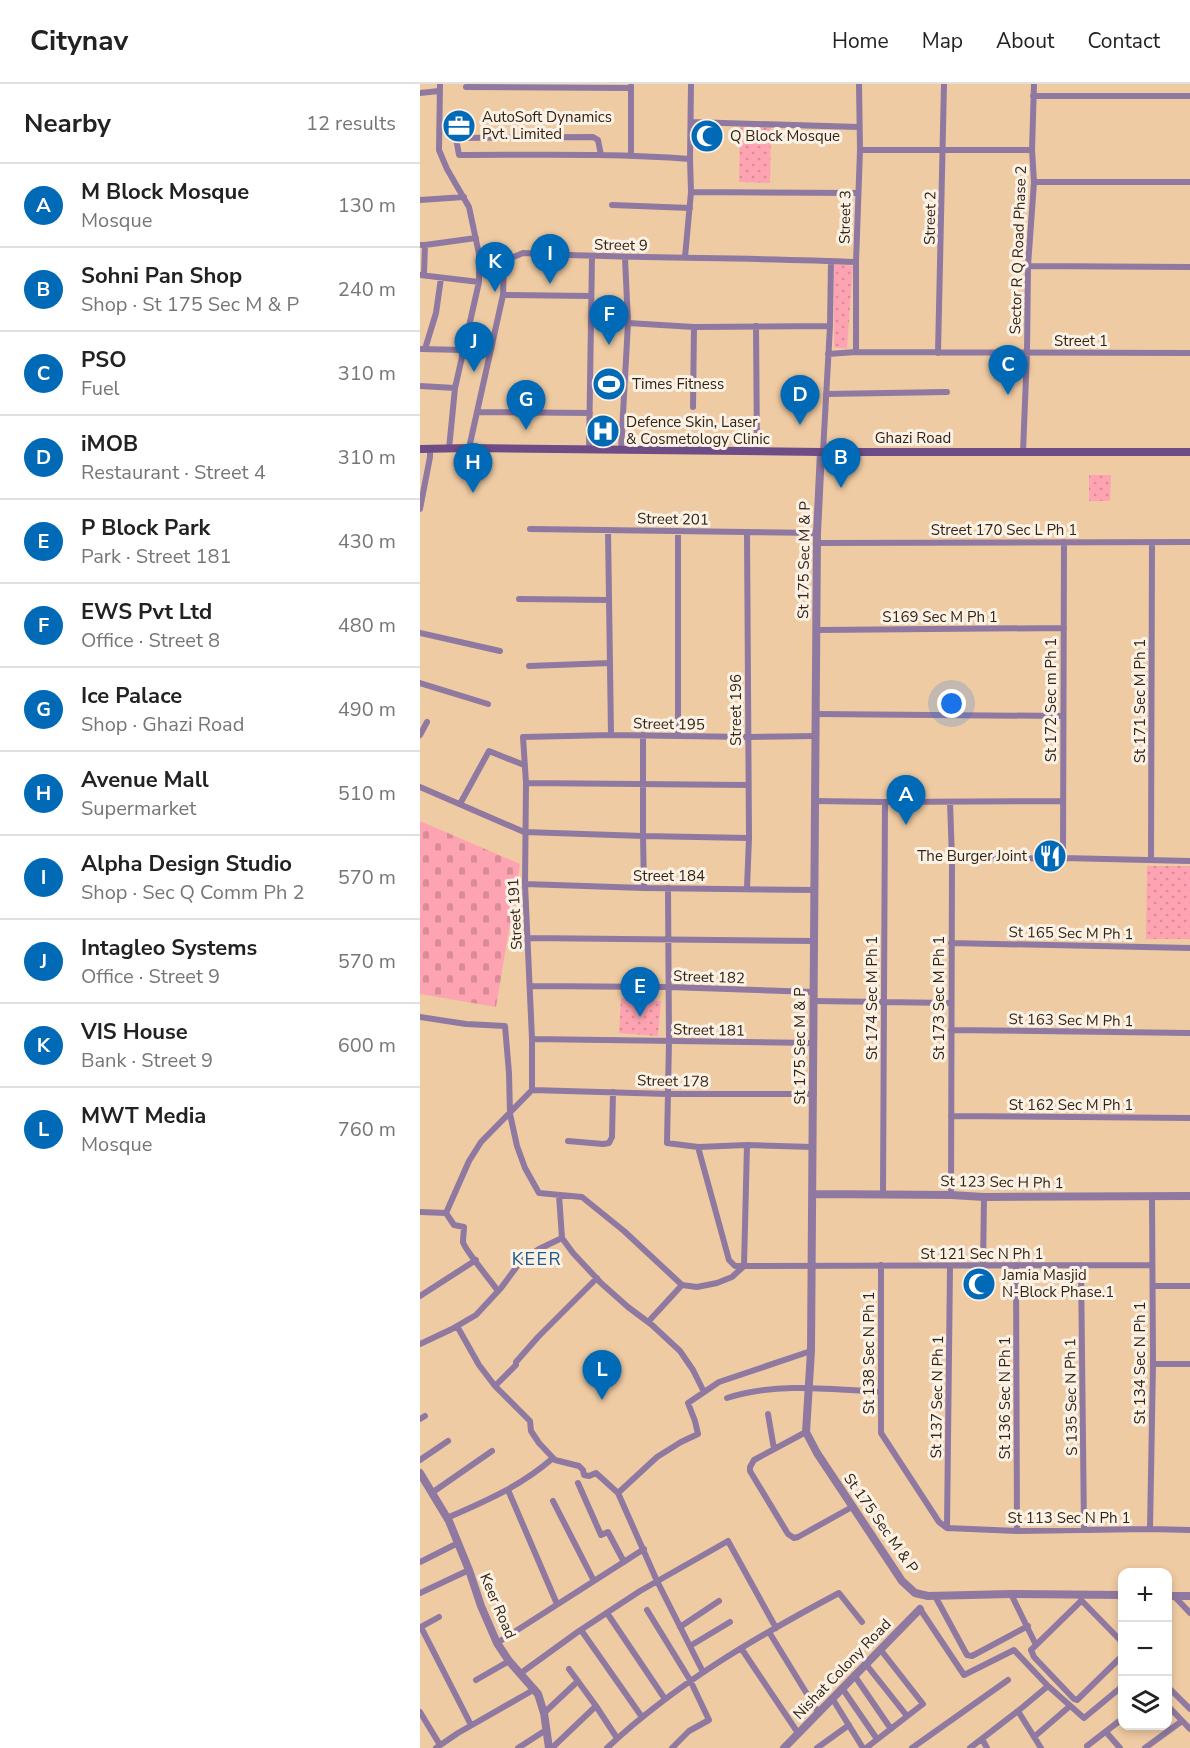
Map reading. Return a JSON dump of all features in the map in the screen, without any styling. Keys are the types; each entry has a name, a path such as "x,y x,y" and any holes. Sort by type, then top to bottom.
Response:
{"main road":[{"name":"Ghazi Road","path":"420,449 1190,452"}],"street":[{"path":"685,257 692,192 691,84"},
{"name":"Street 3","path":"856,352 859,84"},
{"name":"Street 2","path":"938,353 944,84"},
{"name":"Sector R Q Road Phase 2","path":"1023,452 1028,266 1034,182 1032,150 1034,84"},
{"path":"466,87 631,86 631,155"},
{"path":"420,93 440,87 439,150 469,207 479,254 479,282 455,388 449,449"},
{"path":"1034,96 1190,96"},
{"path":"691,122 858,127"},
{"path":"601,155 598,140 593,137 456,138 459,155 601,155 631,155 690,159"},
{"path":"860,150 1032,150"},
{"path":"1034,182 1190,182"},
{"path":"692,192 857,193"},
{"path":"420,200 464,196"},
{"path":"612,205 690,208"},
{"path":"476,238 422,245 422,275 479,282"},
{"name":"Street 9","path":"470,448 502,295 504,267 511,258 523,253 626,258 685,257 856,262"},
{"path":"589,449 592,256"},
{"path":"621,450 628,323 626,258"},
{"path":"822,452 830,326 831,261"},
{"path":"1028,266 1190,267"},
{"path":"441,278 436,313 422,349 464,350"},
{"path":"502,295 591,296"},
{"path":"628,323 694,327 830,326"},
{"path":"756,326 757,451"},
{"path":"693,407 694,327"},
{"name":"Street 1","path":"828,354 856,352 1190,353"},
{"path":"420,386 455,388"},
{"path":"826,394 947,392"},
{"path":"477,412 590,413"},
{"path":"420,509 430,449"},
{"name":"St 175 Sec M & P","path":"822,452 817,533 815,1001 812,1147 814,1194 811,1351 806,1432 817,1453 902,1581 915,1593 932,1596"},
{"name":"Street 201","path":"530,529 817,533"},
{"path":"608,530 611,735"},
{"path":"678,531 678,736"},
{"name":"Street 196","path":"747,532 749,838 747,888"},
{"name":"St 172 Sec m Ph 1","path":"1063,858 1065,542"},
{"name":"St 171 Sec M Ph 1","path":"1151,860 1152,542"},
{"name":"Street 170 Sec L Ph 1","path":"817,543 1190,542"},
{"path":"519,599 609,600"},
{"name":"S169 Sec M Ph 1","path":"817,630 1064,628"},
{"path":"420,633 500,651"},
{"path":"529,666 610,663"},
{"path":"420,683 488,704"},
{"path":"816,714 1063,716"},
{"path":"420,735 427,722"},
{"path":"643,735 644,888"},
{"name":"Street 195","path":"523,736 816,736"},
{"name":"Street 191","path":"523,736 526,783 525,884 532,1090"},
{"path":"460,804 489,752 524,765"},
{"path":"526,783 748,785"},
{"path":"420,787 524,832 749,838"},
{"path":"815,801 1062,801"},
{"name":"St 174 Sec M Ph 1","path":"883,1194 885,802"},
{"name":"St 173 Sec M Ph 1","path":"950,802 952,859 951,1195"},
{"path":"952,859 1063,858 1190,861"},
{"name":"Street 184","path":"525,884 814,890"},
{"path":"669,888 667,1143 698,1147 747,1145 812,1147"},
{"path":"528,939 814,941"},
{"name":"St 165 Sec M Ph 1","path":"951,943 1190,948"},
{"name":"Street 182","path":"530,986 669,987 814,992"},
{"path":"815,1001 951,1003"},
{"path":"420,1017 466,1024 505,1026 510,1114 517,1146 525,1168 539,1193 582,1197 624,1231 682,1285 697,1287 717,1283 732,1277 744,1266 747,1145"},
{"name":"St 163 Sec M Ph 1","path":"951,1030 1190,1033"},
{"name":"Street 181","path":"532,1039 813,1043"},
{"path":"446,1213 469,1161 481,1142 532,1090"},
{"name":"Street 178","path":"532,1090 668,1094 814,1094"},
{"path":"568,1141 609,1143 612,1137 613,1092"},
{"name":"St 162 Sec M Ph 1","path":"951,1116 1190,1118"},
{"path":"698,1147 729,1260 735,1266 744,1266"},
{"name":"St 123 Sec H Ph 1","path":"814,1194 1190,1197"},
{"path":"559,1195 562,1238 573,1253 628,1307 680,1351 704,1392"},
{"path":"983,1266 984,1197"},
{"name":"St 134 Sec N Ph 1","path":"1150,1529 1153,1364 1152,1197"},
{"path":"420,1212 446,1213"},
{"path":"446,1213 454,1225 464,1227 463,1242 467,1252 476,1260 498,1291"},
{"path":"420,1344 476,1315 521,1261 562,1238"},
{"path":"420,1296 476,1260"},
{"name":"St 138 Sec N Ph 1","path":"881,1265 881,1433 939,1522 947,1528"},
{"name":"St 136 Sec N Ph 1","path":"1016,1265 1017,1531"},
{"name":"S 135 Sec N Ph 1","path":"1081,1265 1084,1529"},
{"name":"St 121 Sec N Ph 1","path":"744,1266 1152,1265"},
{"name":"St 137 Sec N Ph 1","path":"947,1528 950,1267"},
{"path":"495,1386 516,1365 516,1362 538,1337 597,1278"},
{"path":"648,1322 682,1285"},
{"path":"1152,1286 1190,1286"},
{"path":"457,1326 479,1365 495,1386 530,1421 531,1431 553,1458 579,1466 584,1474 589,1476 596,1473 618,1493 657,1581 703,1672"},
{"path":"618,1493 657,1457 698,1434 688,1403 719,1382 811,1351"},
{"path":"1153,1364 1190,1364"},
{"path":"727,1398 747,1391 770,1388 882,1392"},
{"path":"768,1414 774,1449"},
{"path":"806,1432 754,1460 750,1472 791,1537 798,1537 852,1507"},
{"path":"420,1460 448,1441"},
{"path":"433,1492 492,1451"},
{"path":"447,1518 508,1490 553,1458"},
{"name":"Keer Road","path":"420,1473 447,1518 497,1643 540,1698 550,1748"},
{"path":"578,1483 601,1535 608,1532 624,1562"},
{"path":"508,1490 557,1604"},
{"path":"553,1501 594,1581"},
{"name":"St 113 Sec N Ph 1","path":"947,1528 1017,1531 1190,1530"},
{"path":"521,1673 607,1612 728,1542 776,1628"},
{"path":"420,1562 458,1543"},
{"path":"497,1643 644,1550"},
{"path":"420,1593 469,1570"},
{"path":"607,1748 690,1680 741,1648 839,1593 862,1622"},
{"path":"1011,1594 1036,1645"},
{"path":"1028,1626 972,1656 967,1655 932,1596 1011,1594 1080,1598 1118,1595"},
{"path":"1172,1596 1190,1596"},
{"path":"1080,1598 1118,1638"},
{"path":"1080,1598 1031,1650 1034,1657 1077,1700 1118,1660"},
{"path":"1172,1598 1190,1612"},
{"path":"680,1627 719,1601"},
{"path":"920,1609 964,1675 1014,1650 1048,1686 1084,1718 1118,1690"},
{"name":"Nishat Colony Road","path":"784,1748 920,1609"},
{"path":"647,1610 690,1680 709,1720 689,1731 672,1748"},
{"path":"607,1612 665,1699"},
{"path":"439,1617 421,1628 471,1725"},
{"path":"690,1646 730,1622"},
{"path":"581,1630 642,1717"},
{"path":"769,1632 818,1712"},
{"path":"741,1648 798,1733"},
{"path":"832,1698 865,1748 923,1704 880,1649"},
{"path":"476,1680 509,1661"},
{"path":"865,1663 907,1716"},
{"path":"569,1669 617,1738"},
{"path":"854,1675 891,1729"},
{"path":"912,1748 1008,1680"},
{"path":"544,1713 578,1681"},
{"path":"970,1748 1048,1686"},
{"path":"842,1688 877,1739"},
{"path":"420,1712 441,1746 471,1725 535,1689"},
{"path":"1172,1692 1190,1709"},
{"path":"550,1748 596,1706"},
{"path":"1034,1737 1070,1706"},
{"path":"1172,1711 1190,1729"},
{"path":"1018,1712 1041,1748"},
{"path":"1144,1748 1182,1720"},
{"path":"1088,1746 1118,1722"},
{"path":"817,1748 849,1725"},
{"path":"518,1748 546,1730"},
{"path":"1106,1732 1120,1748"},
{"path":"982,1739 987,1748"}],"green space":[{"path":"740,126 771,127 770,183 739,182"},
{"path":"834,263 853,266 847,349 834,347"},
{"path":"1089,475 1111,475 1110,501 1089,501"},
{"path":"420,821 520,864 496,1007 420,994"},
{"path":"1147,866 1190,866 1190,939 1146,939"},
{"path":"621,998 661,1001 658,1036 619,1033"}],"place":[{"name":"AutoSoft Dynamics Pvt. Limited","path":"459,126"},
{"name":"Q Block Mosque","path":"707,136"},
{"name":"Alpha Design Studio","path":"550,284"},
{"name":"VIS House","path":"495,292"},
{"name":"EWS Pvt Ltd","path":"609,345"},
{"name":"Intagleo Systems","path":"474,372"},
{"name":"Times Fitness","path":"609,384"},
{"name":"PSO","path":"1008,395"},
{"name":"iMOB","path":"800,425"},
{"name":"Ice Palace","path":"526,430"},
{"name":"Defence Skin, Laser & Cosmetology Clinic","path":"603,431"},
{"name":"Sohni Pan Shop","path":"841,488"},
{"name":"Avenue Mall","path":"473,493"},
{"name":"M Block Mosque","path":"906,825"},
{"name":"The Burger Joint","path":"1050,856"},
{"name":"P Block Park","path":"640,1017"},
{"name":"Jamia Masjid N-Block Phase.1","path":"979,1284"},
{"name":"MWT Media","path":"602,1400"}],"district":[{"name":"KEER","path":"537,1259"}]}
